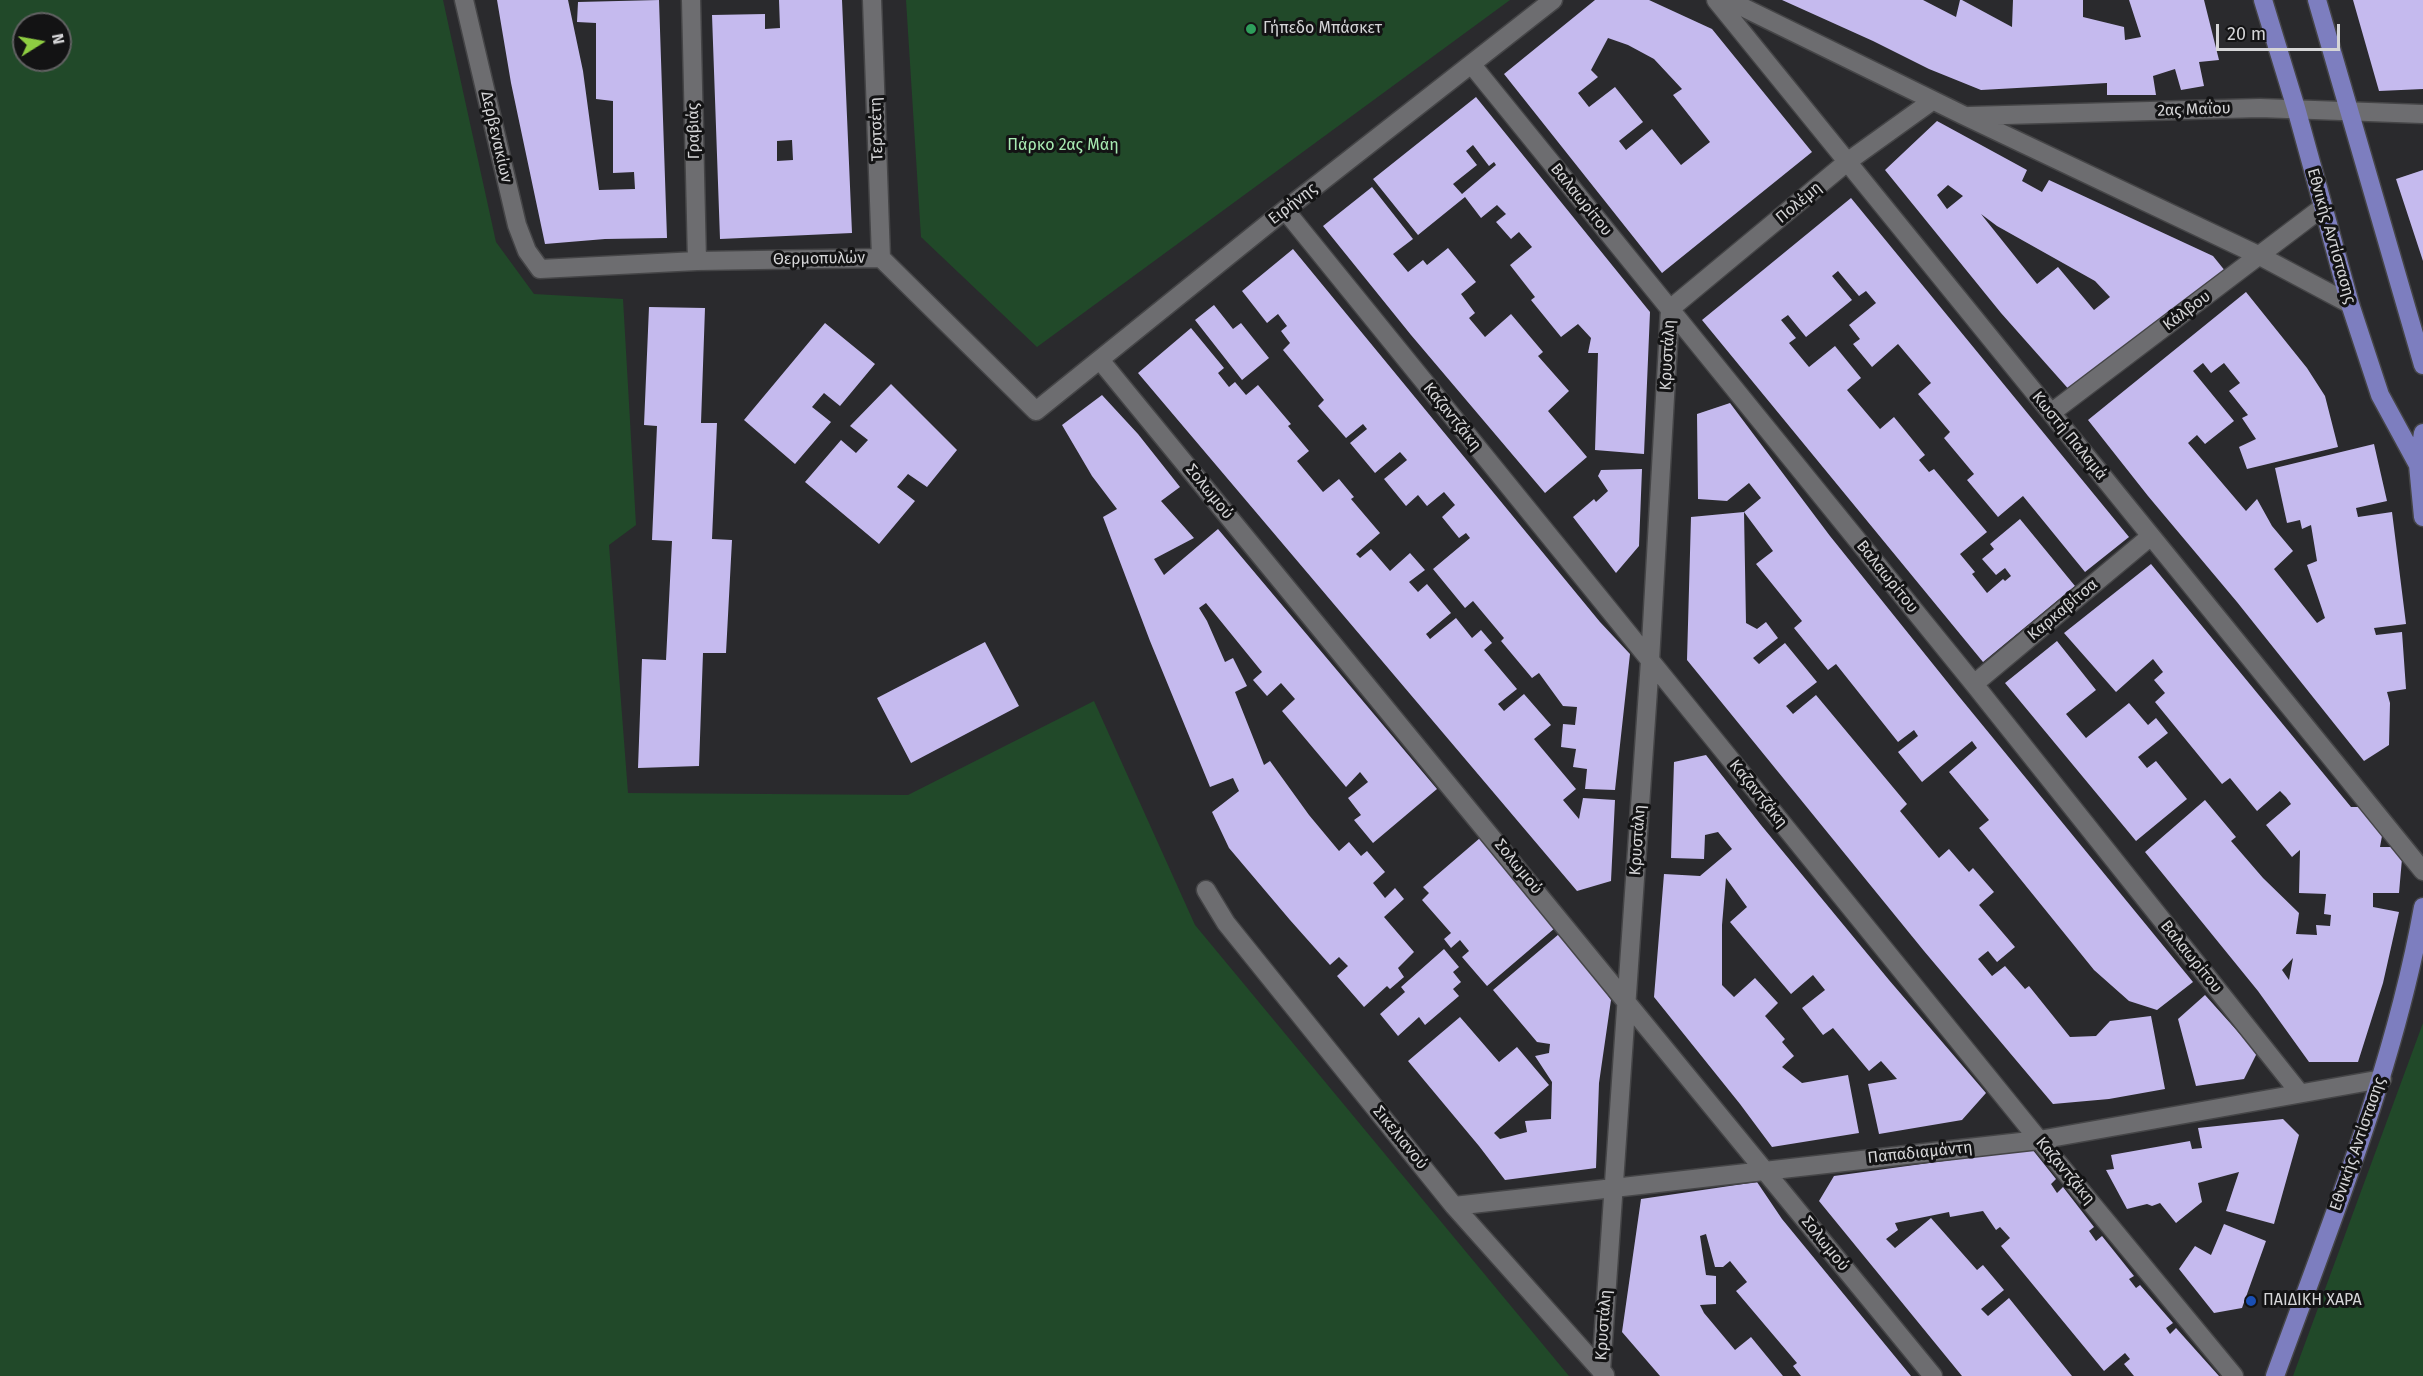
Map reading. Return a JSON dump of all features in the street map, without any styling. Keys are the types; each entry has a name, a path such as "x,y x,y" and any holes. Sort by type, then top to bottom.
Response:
{"main road":[{"name":"Εθνικής Αντίστασης","path":"2263,0 2296,108 2350,304 2380,395 2421,465"},
{"path":"2317,0 2423,365"},
{"name":"Εθνικής Αντίστασης","path":"2423,433 2421,465 2423,517"},
{"name":"Εθνικής Αντίστασης","path":"2275,1376 2382,1079 2414,956 2423,908"}],"street":[{"name":"Δερβενακίων","path":"464,0 517,225 527,250 540,269"},
{"name":"Γραβιάς","path":"691,0 697,261"},
{"name":"Τερτσέτη","path":"872,0 881,258"},
{"name":"Ειρήνης","path":"1036,411 1284,210 1553,0"},
{"name":"Κωστή Παλαμά","path":"1716,0 2423,871"},
{"name":"2ας Μαΐου","path":"1728,0 2260,256 2350,304"},
{"name":"Βαλαωρίτου","path":"1472,65 1974,684 2299,1092"},
{"name":"Πολέμη","path":"1670,309 1847,162 1932,100"},
{"name":"2ας Μαΐου","path":"1965,116 2296,108 2349,113 2423,114"},
{"name":"Κάλβου","path":"2051,413 2323,207"},
{"name":"Καζαντζάκη","path":"1284,210 2039,1140 2234,1376"},
{"name":"Θερμοπυλών","path":"540,269 697,261 881,258 1036,411"},
{"name":"Κρυστάλη","path":"1603,1374 1650,662 1670,309"},
{"name":"Σολωμού","path":"1100,360 1933,1376"},
{"name":"Καρκαβίτσα","path":"1974,684 2151,536"},
{"name":"Σικελιανού","path":"1206,890 1227,923 1454,1206 1603,1374"},
{"name":"Παπαδιαμάντη","path":"1454,1206 2039,1140 2382,1079"}],"green space":[{"path":"0,0 443,0 496,242 534,294 623,299 636,525 609,545 628,793 908,795 1094,701 1195,925 1569,1376 0,1376"},
{"name":"Πάρκο 2ας Μάη","path":"906,0 1510,0 1037,347 921,237"},
{"path":"2423,1023 2423,1376 2293,1376"}],"building":[{"path":"497,0 568,0 583,71 599,190 635,189 634,172 613,173 613,101 596,99 596,23 577,22 578,2 659,0 667,238 605,239 545,244 511,83"},
{"path":"779,0 842,0 852,233 720,239 712,15 765,14 765,29 780,28","holes":["792,140 793,160 777,161 777,141"]},
{"path":"1595,0 1649,0 1712,29 1812,152 1662,273 1504,74","holes":["1608,38 1628,45 1654,59 1682,89 1673,95 1710,142 1681,165 1652,129 1626,150 1619,141 1643,122 1615,87 1589,107 1578,93 1598,77 1591,70"]},
{"path":"1782,0 1923,0 1956,17 1960,0 1962,0 2012,27 2013,0 2083,0 2083,17 2124,27 2125,40 2141,37 2129,0 2204,0 2219,60 2199,62 2204,86 2181,90 2175,69 2153,76 2156,95 2107,95 2107,83 1981,90 1929,69"},
{"path":"2353,0 2423,0 2423,89 2379,91"},
{"path":"1476,97 1650,312 1644,454 1595,450 1598,353 1588,353 1591,338 1578,324 1561,337 1531,300 1535,297 1510,265 1532,247 1519,232 1511,239 1496,222 1506,214 1497,205 1481,218 1465,197 1418,235 1373,179","holes":["1473,145 1489,166 1494,162 1496,165 1462,194 1453,184 1477,165 1466,151"]},
{"path":"1937,121 2027,170 2022,181 2042,192 2049,180 2213,256 2226,272 2072,393 2001,313 1885,170","holes":["1948,185 1963,196 1947,209 1937,195","1981,214 1997,226 2095,281 2110,297 2094,310 2058,267 2037,284"]},
{"path":"2423,170 2423,261 2396,179"},
{"path":"1372,187 1413,239 1393,254 1408,272 1423,260 1427,265 1448,248 1476,282 1461,294 1475,313 1469,318 1485,337 1511,314 1543,352 1538,356 1569,391 1548,411 1587,457 1545,493 1411,335 1323,226"},
{"path":"1851,198 2129,537 2085,572 2023,496 1998,517 1967,480 1974,474 1944,438 1950,432 1918,394 1931,383 1898,344 1872,367 1853,344 1860,339 1849,325 1876,303 1866,291 1859,296 1838,271 1832,276 1852,300 1806,337 1788,315 1781,320 1796,338 1789,343 1809,367 1835,346 1861,378 1847,390 1880,429 1894,417 1925,455 1919,460 1929,472 1934,469 1987,532 1960,554 1975,572 1972,574 1987,593 2003,579 2005,581 2011,576 2005,568 1996,575 1982,559 1994,549 1990,544 2020,519 2075,586 1983,662 1702,320"},
{"path":"1293,249 1600,622 1630,654 1615,790 1585,789 1587,769 1573,767 1576,749 1561,747 1563,724 1575,725 1577,707 1563,706 1539,673 1532,678 1501,641 1504,638 1473,601 1465,608 1433,569 1470,538 1466,533 1459,538 1442,517 1455,505 1444,492 1427,506 1418,495 1406,506 1384,479 1407,460 1400,452 1375,473 1350,443 1367,429 1363,424 1346,438 1318,406 1324,400 1283,350 1290,343 1281,331 1287,326 1278,314 1267,323 1242,291"},
{"path":"2246,292 2307,368 2325,396 2338,447 2247,469 2239,447 2256,439 2242,418 2248,415 2229,391 2240,383 2224,363 2211,373 2203,363 2193,371 2234,421 2205,444 2197,435 2188,443 2246,511 2257,499 2272,526 2293,551 2274,569 2317,623 2325,618 2307,565 2317,561 2311,525 2302,529 2300,520 2287,523 2275,468 2374,444 2387,501 2356,508 2358,517 2392,512 2406,624 2374,628 2376,635 2402,632 2406,689 2387,692 2390,703 2389,745 2364,761 2088,420"},
{"path":"1214,305 1233,329 1241,323 1269,358 1242,380 1195,320"},
{"path":"649,307 705,308 701,423 717,423 712,539 732,540 726,653 703,653 699,766 638,768 642,659 666,660 672,541 652,540 657,426 644,425"},
{"path":"825,323 875,364 840,406 824,393 812,407 831,422 795,464 744,420"},
{"path":"1191,328 1224,368 1218,373 1229,387 1235,382 1246,395 1258,385 1291,424 1288,426 1309,451 1297,461 1323,492 1339,479 1354,497 1351,499 1380,533 1356,554 1360,558 1371,549 1390,571 1410,553 1425,570 1409,582 1418,592 1427,584 1451,613 1426,634 1430,639 1456,618 1472,638 1481,630 1492,643 1484,650 1517,689 1498,704 1504,711 1524,694 1551,725 1534,739 1576,789 1563,800 1579,819 1583,798 1615,800 1611,881 1577,891 1138,373"},
{"path":"891,384 957,450 927,487 908,474 897,487 915,501 879,544 805,482 841,440 856,453 868,440 850,426"},
{"path":"1102,395 1138,434 1180,487 1161,501 1194,538 1154,559 1164,575 1218,529 1437,789 1373,843 1354,820 1361,815 1348,798 1368,782 1360,772 1346,787 1282,711 1295,699 1281,683 1267,696 1253,680 1262,672 1206,603 1199,608 1225,662 1233,658 1247,686 1235,692 1264,765 1270,761 1309,815 1339,851 1349,842 1361,856 1367,851 1385,872 1373,883 1385,898 1395,888 1404,899 1384,917 1414,952 1398,968 1404,977 1390,989 1387,986 1364,1007 1337,976 1348,966 1339,957 1330,965 1290,920 1229,848 1212,812 1239,791 1233,778 1210,787 1150,641 1103,517 1117,509 1092,476 1062,425"},
{"path":"1730,403 1830,536 2193,982 2157,1010 2129,1001 2094,970 1979,828 1989,820 1949,772 1977,748 1972,741 1922,782 1898,752 1918,736 1914,730 1898,742 1836,664 1828,670 1794,628 1802,621 1756,564 1773,551 1744,512 1761,498 1749,483 1727,501 1698,499 1697,414"},
{"path":"1642,469 1639,546 1616,573 1573,517 1594,499 1596,502 1608,491 1598,476 1601,470"},
{"path":"1744,512 1746,623 1757,629 1766,622 1778,638 1753,658 1759,664 1785,643 1817,682 1786,706 1793,714 1816,695 1907,804 1900,811 1939,858 1949,849 1969,872 1973,868 1994,892 1979,905 2015,947 1997,962 1988,951 1978,959 1992,976 2005,966 2025,989 2029,986 2070,1037 2096,1036 2110,1021 2151,1016 2165,1089 2109,1099 2053,1104 1924,951 1687,660 1691,517"},
{"path":"2151,564 2351,807 2360,807 2382,836 2380,847 2403,847 2399,893 2373,893 2373,907 2399,912 2383,983 2358,1062 2309,1062 2258,991 2145,852 2205,800 2236,837 2231,841 2263,878 2299,913 2296,934 2317,935 2316,925 2330,926 2331,915 2324,914 2326,894 2299,893 2300,850 2292,857 2266,825 2291,804 2280,791 2257,811 2230,778 2222,784 2155,702 2165,693 2154,680 2163,672 2153,659 2116,692 2064,633","holes":["2293,958 2289,980 2282,970"]},
{"path":"2057,641 2096,690 2066,714 2086,738 2129,703 2148,725 2156,718 2168,733 2138,757 2147,768 2156,761 2187,799 2136,841 2005,683"},
{"path":"985,642 1019,706 911,763 877,698"},
{"path":"1706,755 1889,980 1986,1093 1962,1120 1879,1134 1868,1084 1897,1079 1881,1061 1869,1071 1833,1028 1823,1035 1802,1008 1825,990 1813,975 1791,994 1730,922 1747,907 1726,878 1722,925 1722,985 1734,997 1755,978 1778,1003 1765,1016 1785,1039 1782,1042 1794,1056 1782,1067 1802,1083 1848,1075 1859,1133 1772,1147 1654,997 1664,874 1700,876 1732,849 1718,832 1705,835 1704,859 1671,858 1674,762"},
{"path":"1480,838 1555,928 1487,986 1462,957 1469,951 1460,940 1451,948 1444,939 1451,933 1422,900 1429,893 1423,887"},
{"path":"1559,934 1597,978 1611,1000 1599,1083 1596,1168 1505,1180 1408,1061 1460,1017 1499,1062 1517,1047 1549,1085 1494,1133 1500,1139 1527,1132 1525,1121 1551,1119 1552,1082 1535,1056 1549,1053 1550,1044 1537,1042 1493,990"},
{"path":"1444,949 1459,967 1453,972 1461,982 1453,989 1459,996 1425,1025 1419,1017 1398,1036 1380,1014 1405,992 1401,987"},
{"path":"2205,995 2257,1053 2244,1079 2196,1086 2178,1019"},
{"path":"2283,1119 2299,1135 2274,1224 2226,1211 2239,1172 2198,1183 2202,1202 2176,1223 2160,1203 2127,1209 2106,1170 2114,1169 2111,1155 2190,1141 2192,1149 2202,1148 2198,1128"},
{"path":"2032,1149 2056,1179 2051,1184 2057,1193 2063,1187 2094,1227 2089,1231 2096,1241 2102,1236 2134,1276 2129,1279 2136,1288 2140,1285 2173,1323 2166,1328 2170,1334 2176,1328 2219,1376 2134,1376 2124,1364 2130,1359 2125,1353 2104,1371 2001,1246 2010,1238 2000,1227 1996,1230 1983,1211 1950,1217 1949,1212 1895,1223 1898,1230 1886,1239 1895,1248 1931,1218 1977,1270 1983,1265 2004,1290 1981,1309 1988,1316 2009,1298 2072,1376 1962,1376 1819,1201 1834,1176"},
{"path":"1757,1182 1782,1219 1911,1376 1801,1376 1793,1366 1797,1363 1736,1291 1747,1282 1730,1261 1723,1267 1715,1267 1706,1234 1700,1236 1706,1275 1716,1276 1716,1304 1700,1305 1704,1313 1735,1350 1751,1337 1783,1376 1660,1376 1622,1332 1641,1199"},
{"path":"2224,1224 2266,1241 2242,1308 2214,1313 2179,1269 2195,1246 2211,1255"}],"place":[{"name":"Γήπεδο Μπάσκετ","path":"1251,29"},
{"name":"ΠΑΙΔΙΚΗ ΧΑΡΑ","path":"2251,1301"}]}
